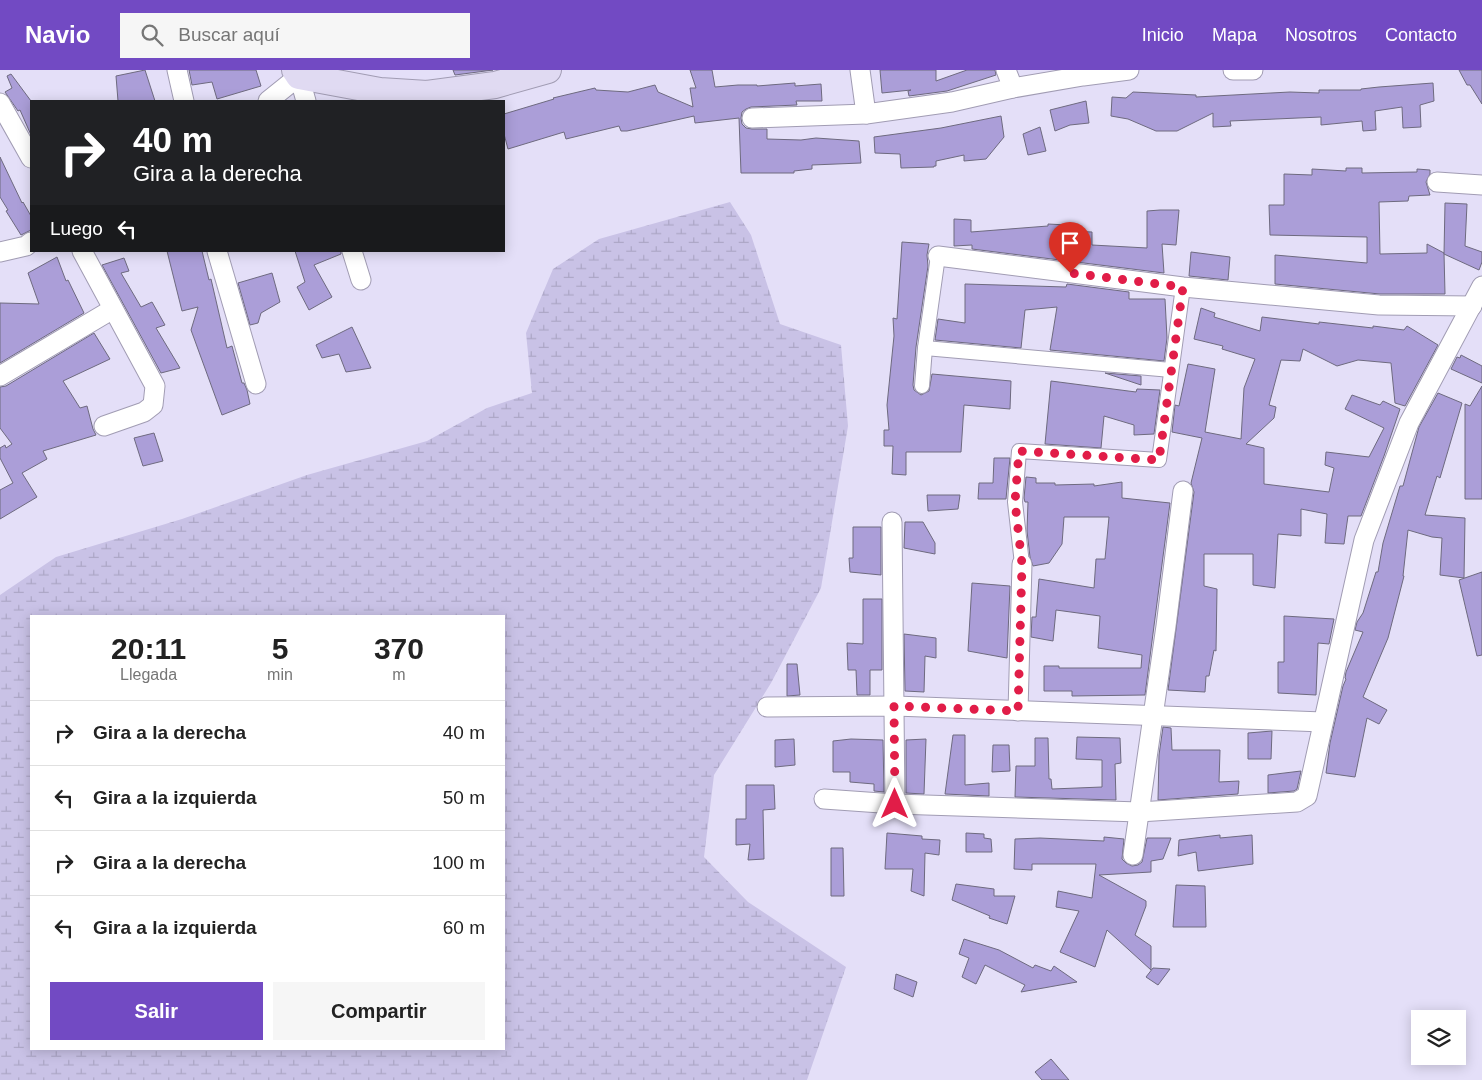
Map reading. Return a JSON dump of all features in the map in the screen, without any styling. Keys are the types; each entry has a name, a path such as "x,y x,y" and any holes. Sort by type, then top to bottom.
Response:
{"main road":[{"path":"297,73 380,91 427,94 495,85 548,70"}],"street":[{"path":"176,70 184,100"},
{"path":"860,70 866,114"},
{"path":"1006,70 1013,88"},
{"path":"752,118 866,114 952,102 1013,88 1130,70"},
{"path":"1233,70 1253,70"},
{"path":"269,100 297,73 306,100"},
{"path":"0,103 30,156"},
{"path":"1437,182 1482,185"},
{"path":"0,252 26,246 30,243"},
{"path":"83,252 154,386 153,406 144,412 104,426"},
{"path":"217,252 256,384"},
{"path":"352,252 361,280"},
{"path":"922,386 925,348 938,256 1183,287 1379,305 1472,306"},
{"path":"824,799 895,804 1139,812 1297,802 1303,800 1307,796 1364,540 1409,423 1482,286"},
{"path":"1018,711 1022,564 1015,502 1019,451 1159,460 1183,287"},
{"path":"0,376 113,309"},
{"path":"925,348 1171,370"},
{"path":"1133,855 1183,491"},
{"path":"892,522 895,804"},
{"path":"767,707 894,706 1323,722"}],"green space":[{"path":"730,202 751,235 780,324 841,345 848,426 821,588 771,683 714,775 704,857 748,902 846,967 807,1080 0,1080 0,595 56,557 182,519 307,475 427,441 487,408 532,393 526,333 553,269 599,239"}],"building":[{"path":"145,70 155,100 118,100 116,76"},
{"path":"189,70 256,70 261,86 217,99 212,82 192,85"},
{"path":"453,70 493,70 455,75"},
{"path":"690,70 712,70 715,87 795,83 795,86 821,84 822,101 796,101 797,105 751,107 742,112 742,124 746,128 767,129 767,139 801,140 816,138 859,141 861,163 812,165 812,169 794,171 794,173 741,173 739,118 695,123 694,116 627,131 621,131 619,126 566,139 564,132 508,149 505,138 505,114 553,98 595,88 596,90 628,92 655,85 658,92 693,107 690,88 696,88"},
{"path":"880,70 936,70 936,81 967,70 995,70 996,75 947,91 909,96 908,91 911,90 882,93"},
{"path":"1459,70 1482,70 1482,104 1470,85 1467,85"},
{"path":"11,74 30,100 30,133 20,110 18,111 5,92 12,88 7,76"},
{"path":"1433,83 1434,101 1420,105 1421,127 1403,128 1402,107 1375,111 1376,130 1363,131 1362,121 1321,125 1321,117 1230,121 1231,126 1213,127 1213,113 1177,131 1156,131 1128,119 1111,116 1112,97 1126,98 1133,92 1196,95 1196,97 1290,92 1319,93 1319,90 1361,90"},
{"path":"1086,101 1089,123 1070,125 1055,131 1050,110"},
{"path":"1001,116 1004,137 986,159 964,161 964,155 936,161 936,166 934,167 901,168 900,154 875,153 874,137 941,128"},
{"path":"1040,127 1046,151 1028,155 1023,134"},
{"path":"0,157 22,203 30,214 30,230 21,235 6,211 8,210 0,197"},
{"path":"1346,168 1362,168 1362,173 1417,172 1417,169 1430,170 1426,182 1430,195 1409,196 1408,201 1379,202 1380,254 1427,253 1427,244 1444,253 1445,294 1380,294 1275,284 1275,255 1367,263 1367,237 1270,235 1269,205 1284,205 1284,174 1312,175 1312,169 1346,171"},
{"path":"1445,203 1467,204 1465,246 1482,252 1482,262 1479,270 1444,254"},
{"path":"1179,210 1176,245 1162,244 1164,273 972,249 972,245 954,246 954,219 971,220 971,232 1048,226 1048,224 1067,225 1067,231 1092,232 1092,245 1147,248 1147,211"},
{"path":"902,242 929,244 928,266 916,347 914,390 921,395 929,391 932,374 1011,381 1010,409 964,405 961,452 906,452 906,475 892,474 893,446 884,446 884,430 889,430 887,405 894,336 893,318 897,319"},
{"path":"167,252 202,252 209,280 211,279 227,348 232,346 250,404 222,415 191,330 198,307 182,311"},
{"path":"295,252 341,252 341,254 314,265 332,297 309,310 297,287 305,282"},
{"path":"1191,252 1230,257 1228,280 1189,276"},
{"path":"57,257 66,281 68,280 84,313 0,363 0,303 39,304 28,273"},
{"path":"124,258 129,271 121,273 141,307 152,302 165,325 156,328 180,368 161,373 102,265"},
{"path":"272,273 280,302 261,313 258,323 250,325 238,283"},
{"path":"965,284 1066,287 1067,284 1129,292 1129,299 1165,299 1167,338 1164,361 1050,350 1057,307 1025,310 1021,348 935,340 938,319 965,323"},
{"path":"1201,308 1215,313 1214,317 1260,331 1262,317 1319,324 1319,322 1404,330 1407,326 1438,345 1405,406 1395,403 1391,363 1358,360 1337,366 1303,349 1300,361 1281,360 1269,405 1276,407 1274,418 1246,444 1264,448 1264,484 1329,492 1334,468 1325,465 1326,452 1369,457 1384,428 1345,409 1352,395 1380,405 1383,401 1400,409 1361,516 1348,516 1344,544 1325,543 1327,514 1301,509 1301,536 1278,534 1275,588 1253,585 1253,554 1204,554 1204,586 1217,589 1216,651 1214,650 1209,676 1206,676 1205,692 1168,690 1194,492 1191,483 1202,438 1172,432 1175,405 1179,406 1188,364 1215,369 1205,432 1241,439 1244,388 1255,359 1222,349 1223,346 1194,339"},
{"path":"352,327 371,368 346,372 339,354 322,358 316,345"},
{"path":"94,333 110,359 63,381 80,408 87,406 96,435 43,451 47,459 22,473 37,497 0,519 0,490 13,483 0,458 0,448 5,445 6,448 12,444 0,428 0,387 6,386"},
{"path":"1461,355 1482,366 1482,383 1451,369 1457,357 1460,358"},
{"path":"1105,373 1141,376 1141,385"},
{"path":"1051,381 1136,392 1137,389 1160,390 1154,434 1134,435 1134,425 1104,416 1101,448 1045,444"},
{"path":"1482,386 1482,499 1465,499 1465,404 1470,406"},
{"path":"1438,393 1462,403 1440,478 1437,476 1425,515 1465,518 1464,578 1440,575 1442,538 1408,530 1404,576 1388,638 1363,697 1387,710 1379,724 1367,718 1355,777 1326,773 1330,743 1346,679 1346,672 1363,632 1355,630 1357,622 1363,613 1376,572 1378,572 1383,543 1400,486 1403,486 1419,427"},
{"path":"154,433 163,461 143,466 134,438"},
{"path":"994,458 1010,458 1006,499 978,499 979,483 993,483"},
{"path":"1026,477 1036,478 1036,483 1055,483 1055,485 1094,484 1094,486 1122,482 1122,498 1170,503 1145,695 1072,696 1072,691 1044,691 1044,666 1059,666 1059,668 1141,668 1142,655 1098,648 1100,616 1056,610 1053,641 1031,637 1032,617 1036,617 1039,579 1094,588 1096,559 1105,559 1109,517 1064,517 1062,544 1049,563 1033,566 1027,531 1028,502 1025,502 1024,498"},
{"path":"927,495 960,495 958,509 928,511"},
{"path":"905,522 923,522 935,543 935,554 904,548"},
{"path":"853,527 881,527 881,575 850,572 849,558 853,558"},
{"path":"1482,572 1482,655 1477,656 1459,580"},
{"path":"972,583 1010,586 1007,658 968,651"},
{"path":"863,599 882,599 882,670 870,670 870,695 857,695 856,670 848,670 847,643 863,644"},
{"path":"1284,616 1334,619 1329,644 1318,643 1316,695 1278,693 1278,662 1284,662"},
{"path":"904,634 936,638 936,658 925,656 924,692 905,691"},
{"path":"787,664 797,664 800,695 787,696"},
{"path":"1163,727 1171,728 1172,750 1220,750 1219,782 1239,781 1238,794 1158,800 1159,755"},
{"path":"1272,731 1271,759 1248,759 1248,733"},
{"path":"953,735 965,735 965,785 989,783 989,796 945,794"},
{"path":"1077,737 1120,738 1121,763 1115,764 1116,800 1015,797 1016,766 1035,766 1035,738 1048,738 1049,779 1051,779 1052,789 1102,787 1102,760 1076,759"},
{"path":"794,739 795,765 775,767 775,740"},
{"path":"851,739 883,740 884,792 874,791 874,784 850,782 850,772 833,772 833,741"},
{"path":"926,739 924,794 906,793 906,740"},
{"path":"993,745 1009,745 1010,771 992,772"},
{"path":"1301,771 1297,789 1294,791 1268,793 1268,775"},
{"path":"746,785 774,785 775,809 763,810 764,859 748,860 750,844 736,845 736,819 746,819"},
{"path":"887,833 922,836 922,839 940,840 939,855 925,853 924,896 911,891 913,869 885,869"},
{"path":"966,833 984,834 984,838 991,839 992,852 966,852"},
{"path":"1220,835 1220,838 1252,835 1253,864 1198,871 1196,852 1178,856 1179,840"},
{"path":"1104,837 1124,839 1122,859 1132,866 1142,862 1147,838 1171,838 1163,859 1151,861 1151,872 1099,875 1146,901 1146,906 1135,935 1151,946 1151,970 1107,930 1095,967 1060,952 1079,911 1056,907 1058,891 1092,898 1096,864 1032,864 1032,870 1014,869 1015,839 1040,838 1104,841"},
{"path":"831,848 843,848 844,896 831,896"},
{"path":"956,884 994,889 994,896 1015,896 1007,924 989,918 990,916 952,900"},
{"path":"1176,885 1205,886 1206,927 1173,927"},
{"path":"964,939 999,950 1033,968 1035,965 1051,971 1054,966 1077,982 1021,992 1025,985 985,965 976,984 962,977 969,958 959,954"},
{"path":"1153,968 1170,969 1158,985 1146,977"},
{"path":"896,974 917,982 913,997 894,989"},
{"path":"1051,1059 1069,1080 1042,1080 1035,1072"}],"route":[{"path":"895,804 894,706 1018,711 1022,564 1015,502 1019,451 1159,460 1183,287 1070,273"}]}
